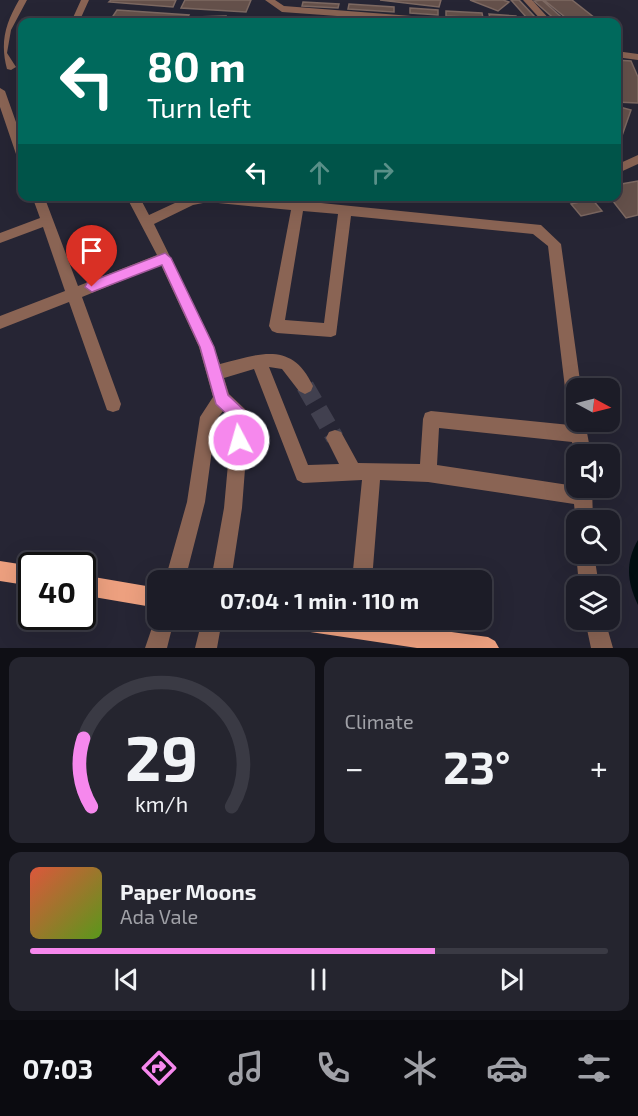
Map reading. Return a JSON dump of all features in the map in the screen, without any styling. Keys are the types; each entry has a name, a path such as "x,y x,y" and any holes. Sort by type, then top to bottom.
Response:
{"main road":[{"path":"0,571 18,574"},
{"path":"96,587 147,596"},
{"path":"390,630 488,648"}],"street":[{"path":"5,69 2,53 3,30 23,0"},
{"path":"77,18 85,0"},
{"path":"269,0 282,9 398,18"},
{"path":"527,0 544,18"},
{"path":"621,55 638,57"},
{"path":"0,91 4,117 18,146"},
{"path":"621,168 638,159"},
{"path":"40,201 113,404"},
{"path":"135,201 165,258 207,347 222,399 241,417 233,508 223,570"},
{"path":"146,222 190,201"},
{"path":"248,201 526,226 547,236 554,244 571,378"},
{"path":"298,206 277,326 331,330 345,210"},
{"path":"0,238 46,221"},
{"path":"0,323 165,258"},
{"path":"214,373 259,361 278,359 290,364 304,386"},
{"path":"259,361 303,474 372,471 428,473 566,490"},
{"path":"178,570 196,502 208,417 222,399"},
{"path":"428,473 431,419 566,427"},
{"path":"335,438 353,472"},
{"path":"363,570 372,471"},
{"path":"156,648 161,630"},
{"path":"206,648 210,630"},
{"path":"598,630 603,648"}],"shaded area":[{"path":"638,540 638,605 630,580 629,564"}],"building":[{"path":"111,0 176,0 173,7 109,2"},
{"path":"185,0 251,0 246,12 181,8"},
{"path":"380,0 441,0 439,7"},
{"path":"470,0 503,0 509,2 498,11"},
{"path":"511,0 519,0 535,17 527,18"},
{"path":"542,0 562,18 553,18 534,1"},
{"path":"544,0 572,0 595,18 566,18"},
{"path":"303,2 339,4 338,8 302,6"},
{"path":"349,4 394,7 394,12 348,9"},
{"path":"410,8 438,10 438,15 410,13"},
{"path":"117,10 189,15 187,18 112,18"},
{"path":"446,11 482,13 483,18 446,16"},
{"path":"489,14 516,16 516,18 490,18"},
{"path":"226,16 226,18 194,17"},
{"path":"621,60 631,61 638,77 638,103 621,102"},
{"path":"621,107 631,110 621,139"},
{"path":"638,181 638,215 626,218 613,201 621,201 621,184"},
{"path":"594,201 602,211 581,216 571,204"}],"tunnel":[{"path":"305,386 335,438"}],"route":[{"path":"92,287 165,258 207,347 222,399 241,417 239,440"}]}
